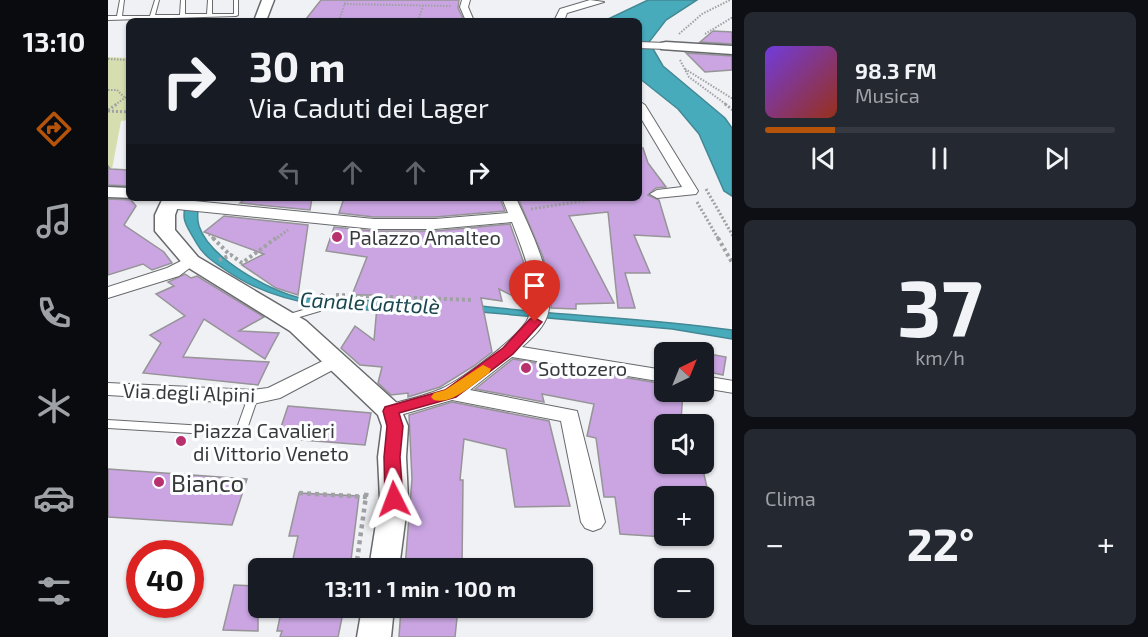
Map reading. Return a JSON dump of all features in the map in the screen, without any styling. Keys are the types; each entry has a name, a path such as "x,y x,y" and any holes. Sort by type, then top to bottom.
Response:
{"street":[{"path":"261,18 268,0"},
{"path":"560,18 563,12 593,1 610,0"},
{"path":"465,3 469,18"},
{"path":"642,45 671,43 732,50"},
{"path":"642,110 691,191 657,194"},
{"path":"108,192 126,194"},
{"path":"172,201 165,215 165,231 191,261 298,326 390,411 395,426 392,457 394,499 385,558"},
{"path":"176,201 200,208 299,218 409,225 514,209 539,282 537,317 508,351 450,393 390,411"},
{"path":"108,293 172,272 191,261"},
{"path":"508,351 654,374"},
{"name":"Via degli Alpini","path":"108,389 253,397 273,393 334,361"},
{"path":"714,384 732,387"},
{"path":"450,393 570,416 593,522"},
{"path":"374,637 377,618"}],"lane":[{"path":"118,18 122,0"},
{"path":"152,17 157,0"},
{"path":"182,16 183,0"},
{"path":"208,15 210,0"},
{"path":"108,18 182,16 197,18 208,15 236,15 236,0"},
{"path":"285,318 317,309 322,297"},
{"path":"108,424 241,432 253,397"}],"path":[{"path":"340,18 346,0"},
{"path":"671,43 693,20 715,6 730,0"},
{"path":"344,4 423,6 465,3"},
{"path":"419,18 423,6"},
{"path":"696,39 732,17"},
{"path":"671,43 684,38"},
{"path":"108,59 126,60"},
{"path":"732,99 683,68 689,77 732,111"},
{"path":"108,90 117,90 124,97 108,110"},
{"path":"108,110 126,112"},
{"path":"691,191 732,264"},
{"path":"514,209 578,201"},
{"path":"209,234 229,256 243,263 266,247 299,218"},
{"path":"336,295 474,300"},
{"path":"299,493 394,499"}],"green space":[{"path":"108,57 126,58 126,120 121,121 112,169 108,174"}],"water":[{"path":"648,0 697,0 666,20 649,42 663,66 725,118 732,128 732,196 724,191 699,134 678,109 642,80 642,18 610,18"},
{"name":"Canale Gattolè","path":"186,201 199,201 197,216 199,226 215,250 242,271 287,294 300,298 462,304 463,312 339,308 279,296 251,285 216,264 199,248 185,222"},
{"path":"481,306 732,330 732,339 672,329 481,312"}],"building":[{"path":"321,0 459,0 458,8 463,18 307,18"},
{"path":"713,31 732,32 732,44 700,42"},
{"path":"686,53 732,56 732,70 705,72"},
{"path":"643,148 648,163 666,187 656,188 648,195 659,200 670,237 634,235 650,273 625,273 635,308 618,308 608,212 569,216 614,303 576,304 576,309 551,308 551,290 543,257 519,201 642,201"},
{"path":"108,166 110,169 126,170 126,186 108,185"},
{"path":"108,199 132,201 136,206 124,225 164,252 172,263 152,270 143,264 108,275"},
{"path":"242,201 312,201 310,210 240,203"},
{"path":"343,201 501,201 505,211 435,217 374,217 339,213"},
{"path":"224,216 308,225 298,295 276,288 242,265 264,254 204,232"},
{"path":"510,224 526,269 529,304 499,289 502,301 481,298 492,352 474,366 440,387 408,397 408,393 391,395 378,383 382,367 360,365 341,348 355,326 374,340 378,295 352,295 367,257 326,251 334,227 374,231 435,231"},
{"path":"185,274 191,278 197,276 264,317 239,331 279,333 265,359 204,319 183,357 269,362 258,385 143,373 161,343 150,335 185,316 156,294 174,286 168,282"},
{"path":"714,355 726,357 723,375 714,373"},
{"path":"513,359 654,382 654,402 682,402 681,414 654,414 654,474 704,474 707,486 654,486 654,536 620,534 615,497 604,497 596,438 587,436 594,404 542,394 544,402 475,389"},
{"path":"452,402 549,421 570,506 515,507 506,449 464,439 460,480 463,480 462,558 406,558 412,479 409,415"},
{"path":"288,406 371,413 365,445 290,439 292,431 280,430"},
{"path":"108,469 247,479 232,525 108,517"},
{"path":"299,493 359,496 351,558 293,558 298,536 289,536"},
{"path":"234,585 248,586 248,618 258,618 258,631 223,630"},
{"path":"280,618 342,618 338,637 280,637 282,631 277,631"},
{"path":"400,618 457,618 455,637 399,637"}],"slow traffic":[{"path":"439,397 450,393 483,369"}],"place":[{"name":"Palazzo Amalteo","path":"337,237"},
{"name":"Sottozero","path":"526,368"},
{"name":"Piazza Cavalieri di Vittorio Veneto","path":"181,441"},
{"name":"Bianco","path":"159,482"}],"route":[{"path":"394,499 392,457 395,426 390,411 450,393 508,351 535,322"}]}
